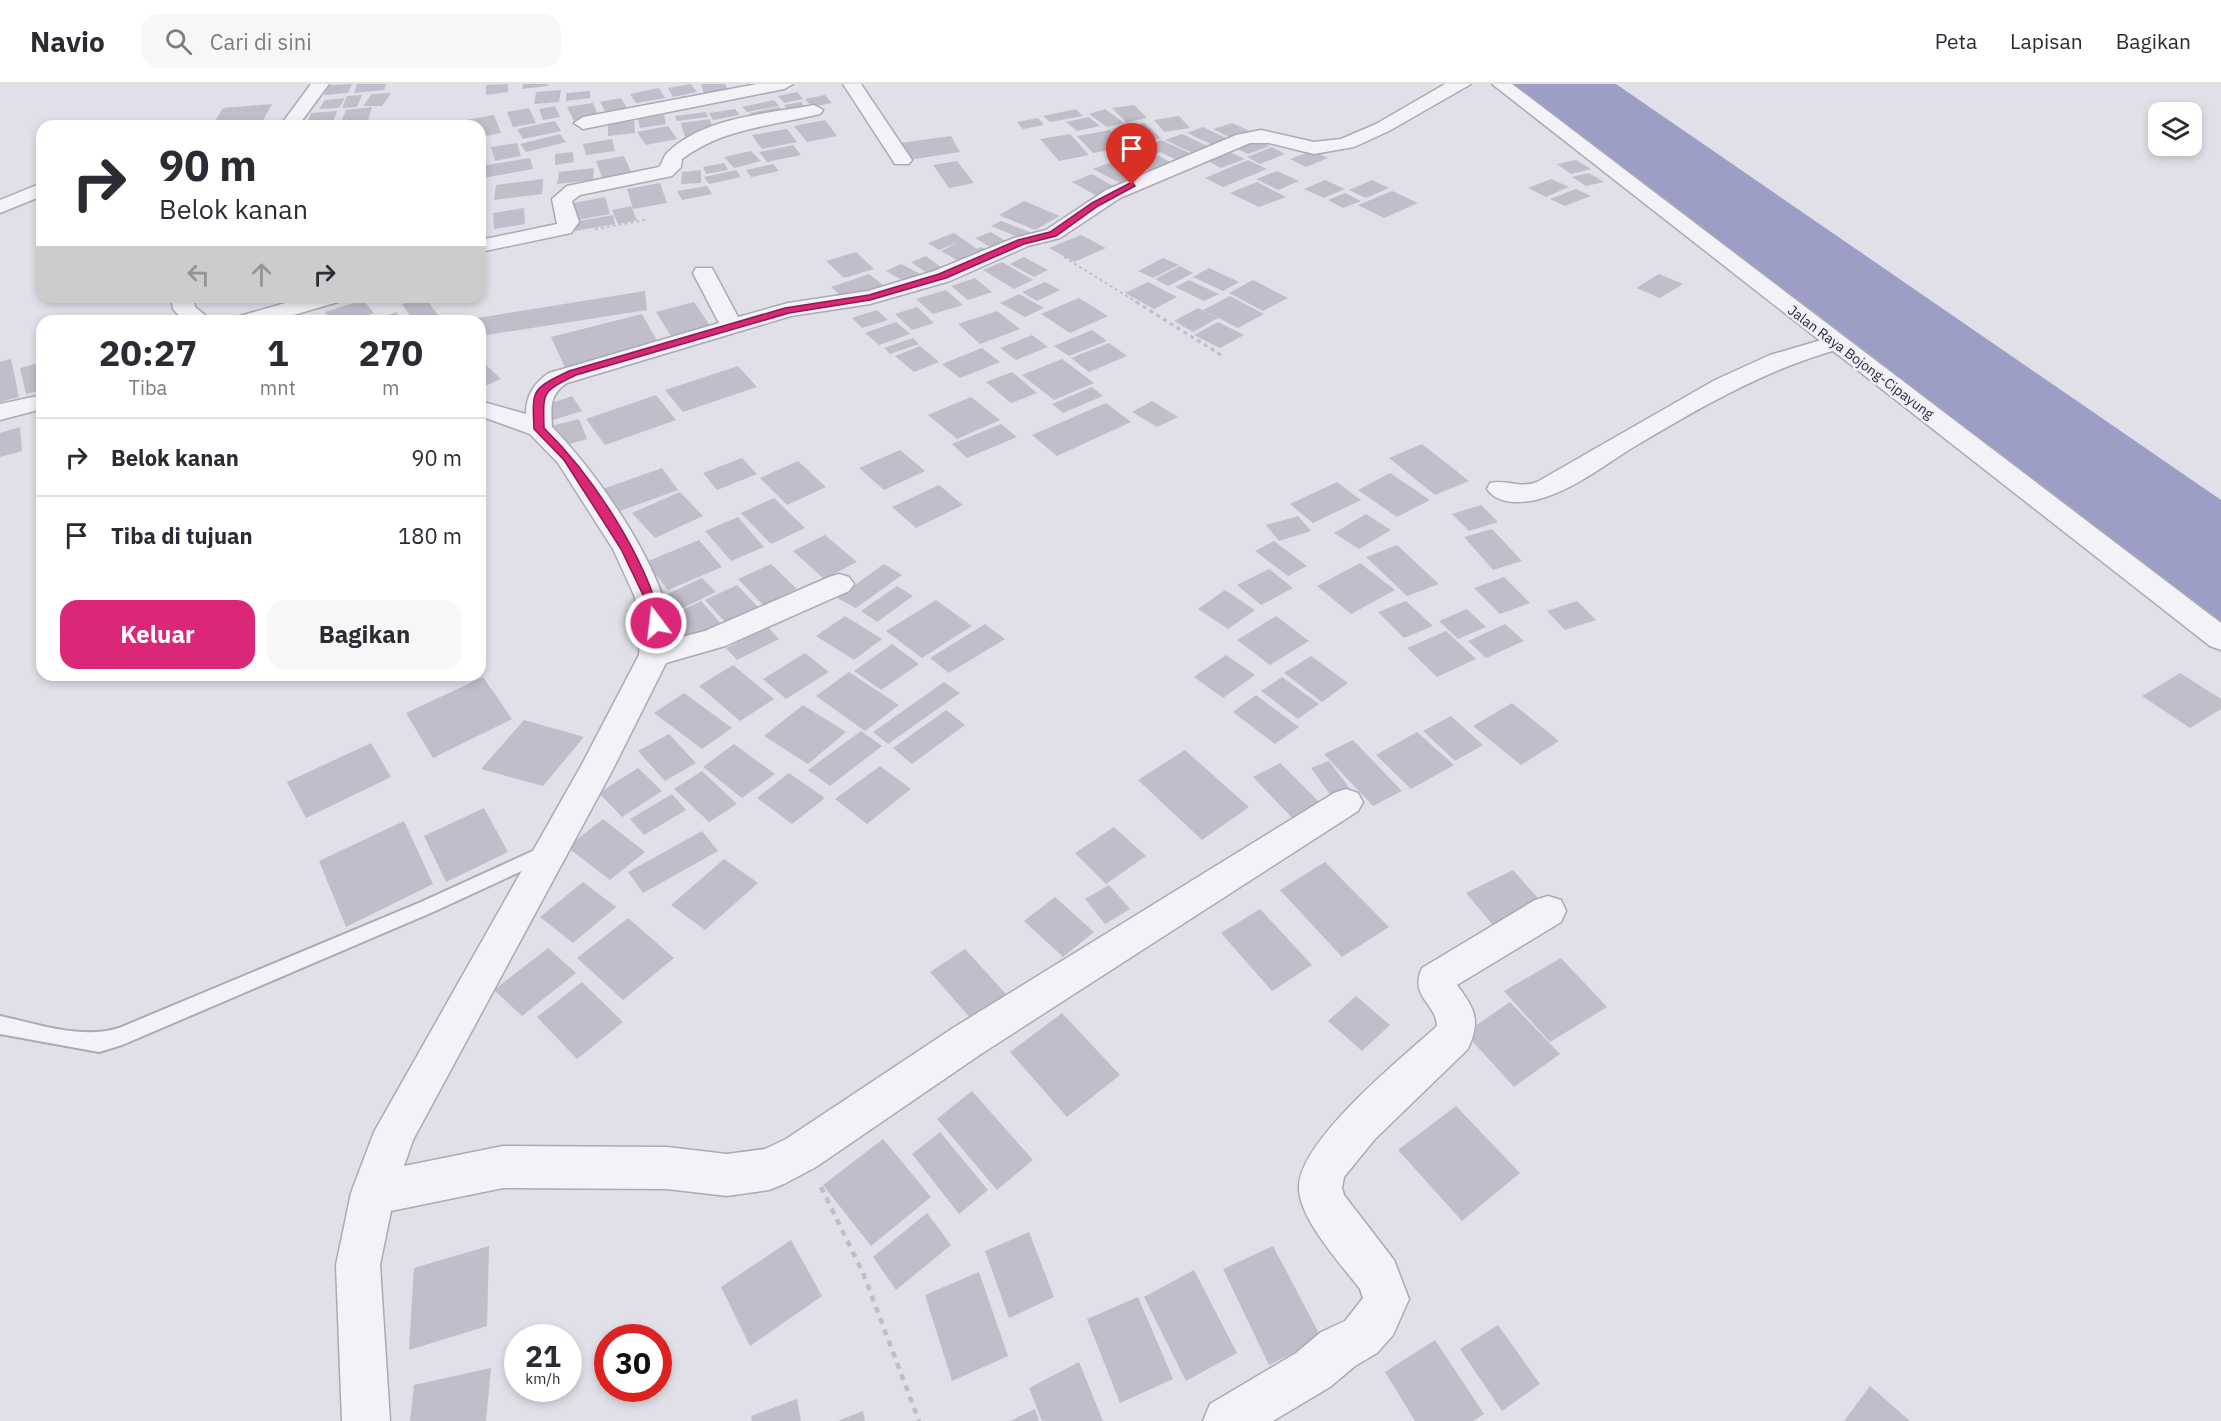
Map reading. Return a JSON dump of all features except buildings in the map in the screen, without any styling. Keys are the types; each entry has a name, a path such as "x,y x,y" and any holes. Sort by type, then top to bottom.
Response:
{"street":[{"path":"293,120 320,84"},
{"path":"583,123 784,84"},
{"path":"852,84 902,160"},
{"path":"539,429 538,400 543,388 558,378 788,310 870,297 907,288 962,269 1021,242 1053,234 1095,205 1132,185 1243,138 1263,134 1314,148 1342,146 1447,89 1461,84"},
{"name":"Jalan Raya Bojong-Cipayung","path":"1501,84 2221,639"},
{"path":"486,245 564,230 568,222 562,199 574,190 665,172 671,167 673,157 683,149 714,134 814,110"},
{"path":"0,207 36,192"},
{"path":"704,273 732,327"},
{"path":"182,303 186,312 191,315"},
{"path":"268,315 310,303"},
{"path":"1500,489 1519,495 1536,492 1584,468 1620,445 1772,361 1835,343"},
{"path":"0,412 36,403"},
{"path":"366,1421 358,1265 373,1193 395,1132 643,682 654,655 656,623 649,595 627,549 568,458 539,429 517,419 486,410"},
{"path":"654,655 714,639 839,584"},
{"path":"373,1193 503,1167 667,1168 727,1175 769,1169 801,1153 967,1041 1346,802"},
{"path":"1227,1421 1313,1370 1338,1350 1361,1337 1377,1319 1386,1299 1382,1287 1378,1276 1326,1207 1320,1188 1324,1168 1360,1125 1454,1036 1459,1023 1454,1011 1437,988 1436,980 1442,974 1548,911"}],"lane":[{"path":"0,1025 78,1041 99,1042 122,1036 427,907 550,851"}],"path":[{"path":"564,230 581,231 645,220"},
{"path":"1035,240 1221,355"},
{"path":"801,1153 835,1211 863,1273 920,1421"}],"water":[{"path":"1501,84 1616,84 2221,500 2221,643"}],"route":[{"path":"656,623 649,595 627,549 568,458 539,429 538,400 546,385 572,373 758,321 788,310 822,303 850,301 915,286 962,269 1021,242 1053,234 1095,205 1132,185"}]}
